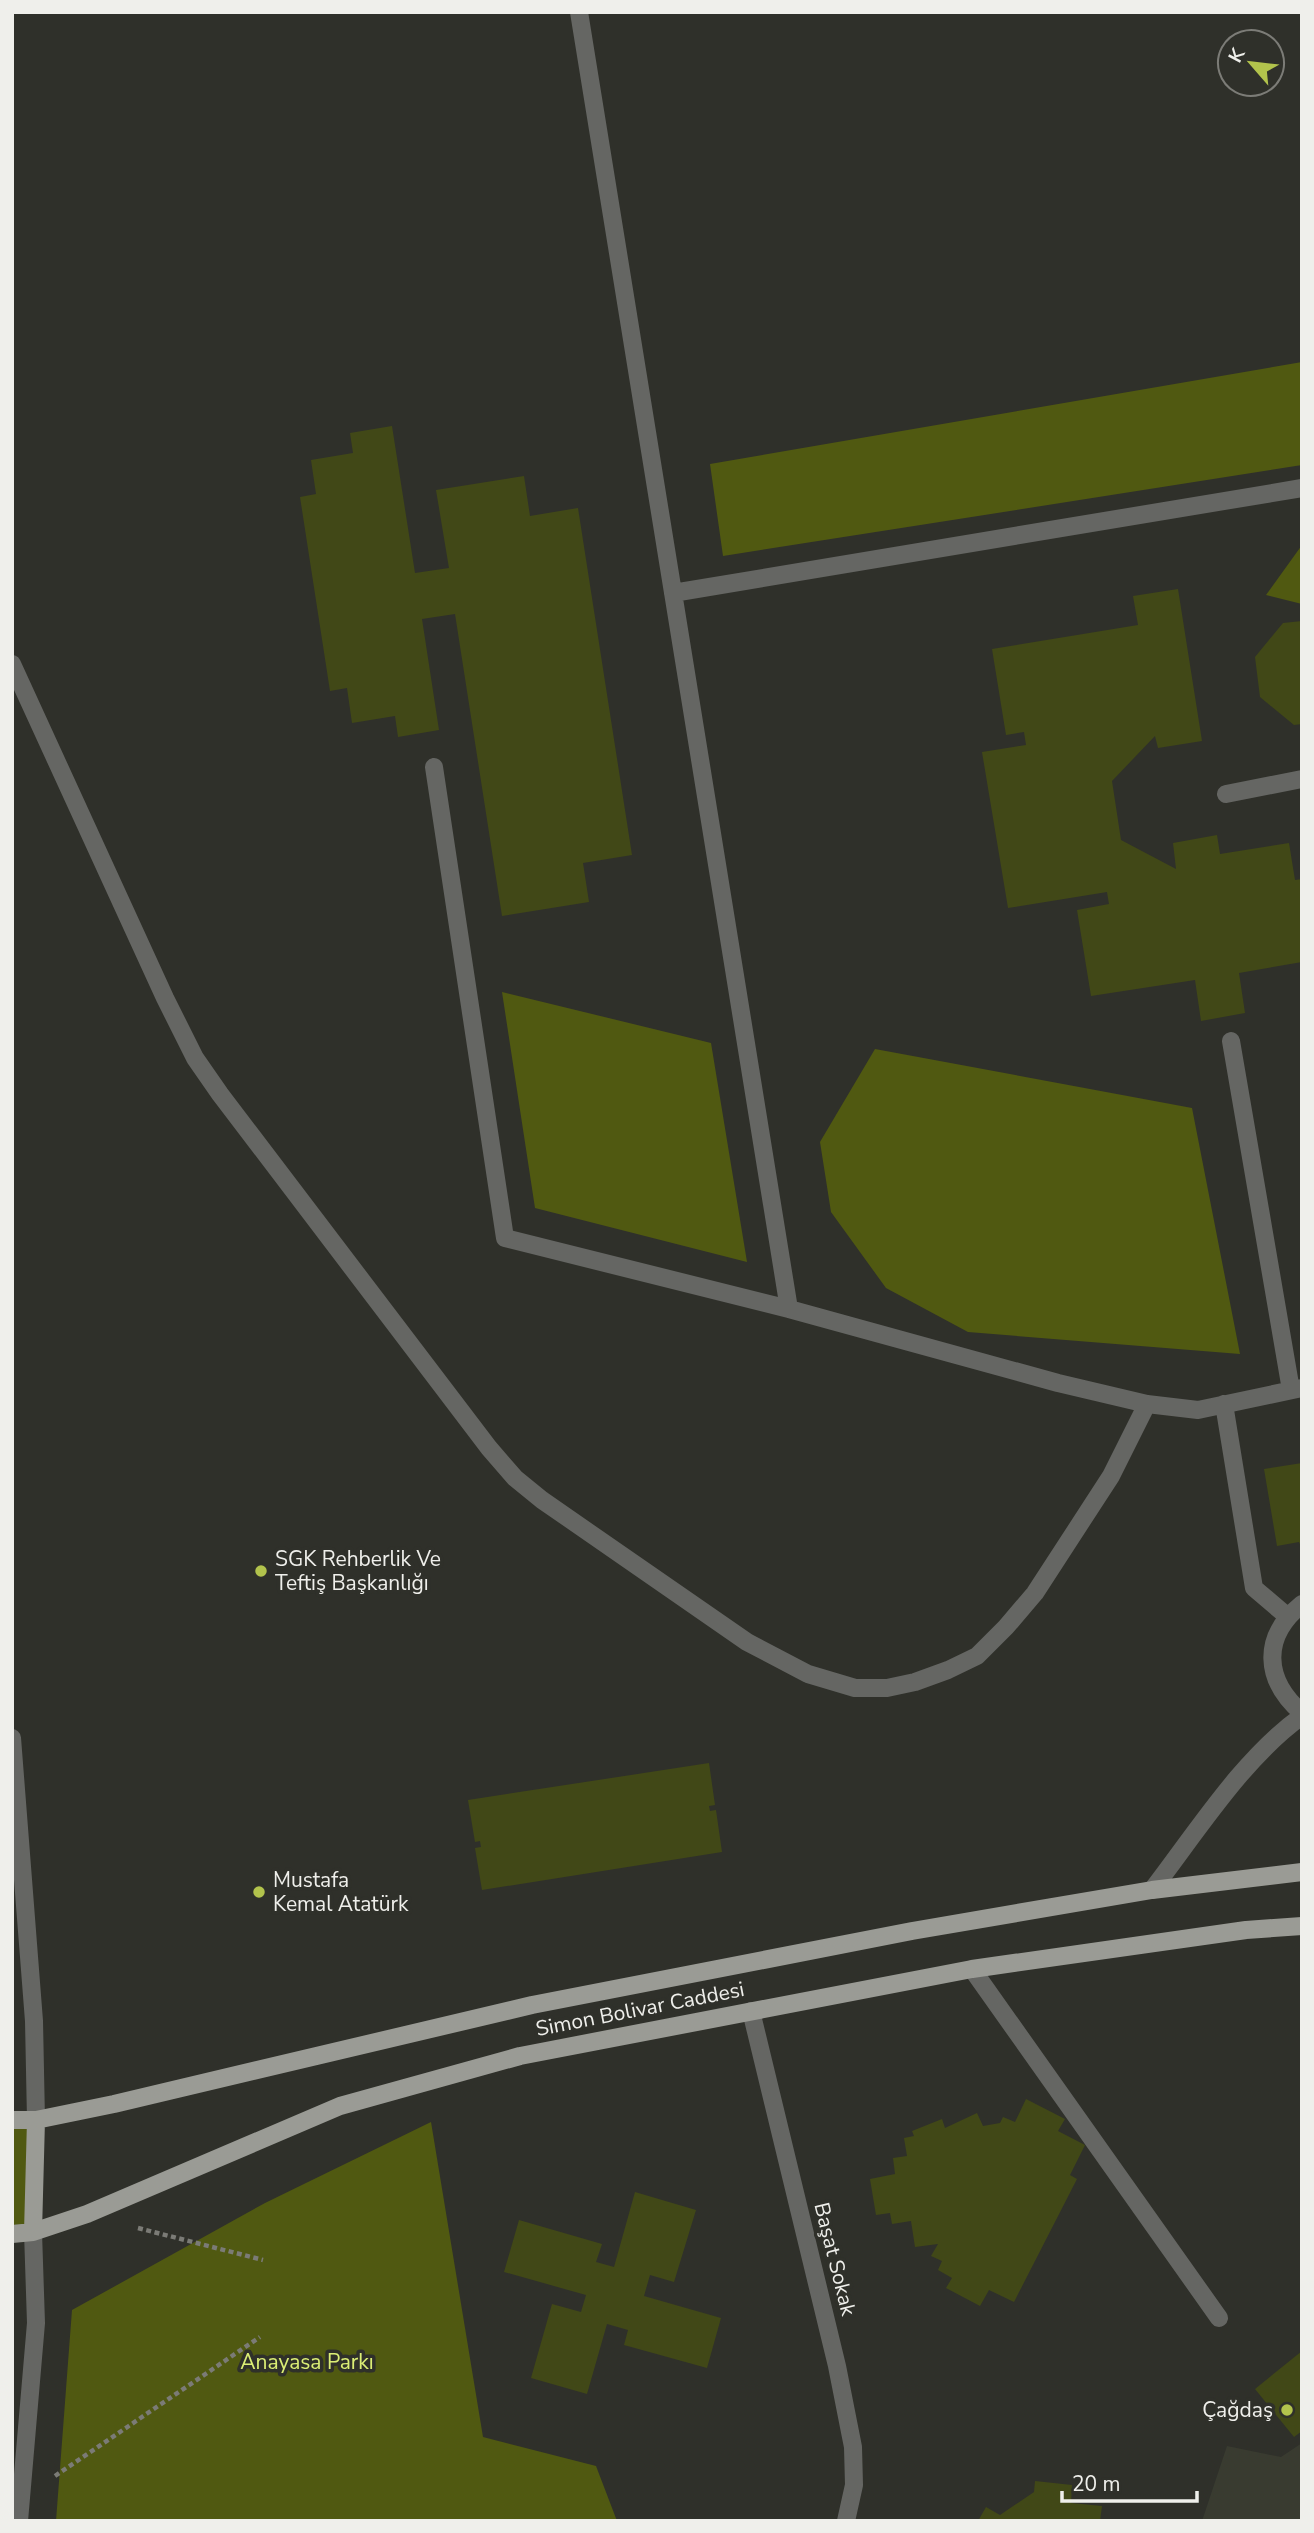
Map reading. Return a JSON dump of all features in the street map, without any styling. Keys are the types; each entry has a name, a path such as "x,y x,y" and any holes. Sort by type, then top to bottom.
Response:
{"main road":[{"name":"Simon Bolivar Caddesi","path":"12,2120 36,2120 114,2104 532,2005 912,1931 1152,1890 1302,1872"},
{"name":"Simon Bolivar Caddesi","path":"12,2234 33,2232 87,2214 340,2106 520,2056 972,1969 1246,1930 1302,1926"},
{"path":"33,2232 36,2120"}],"street":[{"path":"579,12 789,1309"},
{"path":"673,593 1302,488"},
{"path":"12,664 165,998 195,1058 220,1094 480,1437 515,1478 542,1500 747,1642 808,1674 855,1688 887,1688 915,1682 977,1656 1035,1593 1111,1476 1147,1404"},
{"path":"434,767 505,1238 789,1309 1147,1404 1198,1410 1296,1389 1231,1041"},
{"path":"1226,794 1302,779"},
{"path":"1224,1404 1254,1588 1287,1616"},
{"path":"1152,1890 1254,1758 1277,1733 1302,1714 1287,1700 1275,1680 1272,1658 1276,1636 1287,1616 1302,1604"},
{"path":"12,1738 34,2021 36,2120"},
{"path":"972,1969 1219,2318"},
{"name":"Başat Sokak","path":"751,2011 838,2366 850,2434 854,2486 846,2521"},
{"path":"19,2521 36,2323 33,2232"}],"path":[{"path":"87,2214 263,2260"},
{"path":"21,2499 260,2337"}],"shaded area":[{"path":"1302,2443 1302,2521 1202,2521 1227,2446 1281,2457"}],"green space":[{"path":"1302,362 1302,465 723,556 710,464"},
{"path":"1302,545 1302,604 1266,595"},
{"path":"502,992 711,1043 747,1262 535,1208"},
{"path":"875,1049 1192,1108 1240,1354 968,1332 886,1288 831,1212 820,1142"},
{"path":"12,2120 36,2120 33,2232 12,2234"},
{"name":"Anayasa Parkı","path":"431,2122 483,2437 596,2466 617,2521 56,2521 72,2310 265,2203"}],"building":[{"path":"392,426 415,573 449,568 436,490 524,476 530,516 578,508 632,855 583,863 589,902 502,916 455,614 422,619 439,730 398,737 395,716 352,723 347,688 330,691 300,497 316,494 311,460 353,453 350,433"},
{"path":"1178,589 1202,741 1158,748 1155,736 1112,781 1121,840 1176,869 1173,843 1217,835 1220,854 1289,843 1295,880 1302,879 1302,962 1239,973 1245,1013 1201,1021 1195,980 1091,996 1077,910 1109,904 1107,892 1008,908 982,752 1026,745 1024,732 1006,735 992,649 1138,625 1133,596"},
{"path":"1302,621 1302,724 1294,725 1260,697 1255,657 1283,623"},
{"path":"1302,1463 1302,1549 1299,1542 1277,1546 1264,1469"},
{"path":"709,1763 715,1805 709,1806 710,1811 716,1810 722,1852 482,1890 475,1848 481,1847 480,1841 475,1842 468,1800"},
{"path":"1026,2099 1065,2119 1058,2131 1085,2145 1070,2175 1077,2179 1014,2302 989,2290 980,2306 946,2288 952,2278 938,2270 942,2261 931,2256 938,2244 915,2247 911,2221 892,2224 890,2213 876,2215 870,2179 895,2174 893,2158 907,2156 904,2138 914,2136 912,2131 942,2119 945,2128 977,2113 983,2126 1000,2123 1003,2117 1015,2122"},
{"path":"635,2192 696,2210 674,2282 650,2275 644,2296 721,2318 707,2368 624,2345 628,2330 607,2324 587,2394 531,2378 552,2304 581,2312 586,2295 504,2272 519,2220 602,2244 596,2262 614,2267"},
{"name":"Çağdaş","path":"1302,2351 1302,2431 1294,2437 1255,2389"},
{"path":"1035,2481 1072,2485 1071,2503 1102,2506 1100,2521 978,2521 986,2507 1000,2515 1034,2492"}],"place":[{"name":"SGK Rehberlik Ve Teftiş Başkanlığı","path":"261,1571"},
{"name":"Mustafa Kemal Atatürk","path":"259,1892"},
{"name":"Çağdaş","path":"1287,2410"}]}
